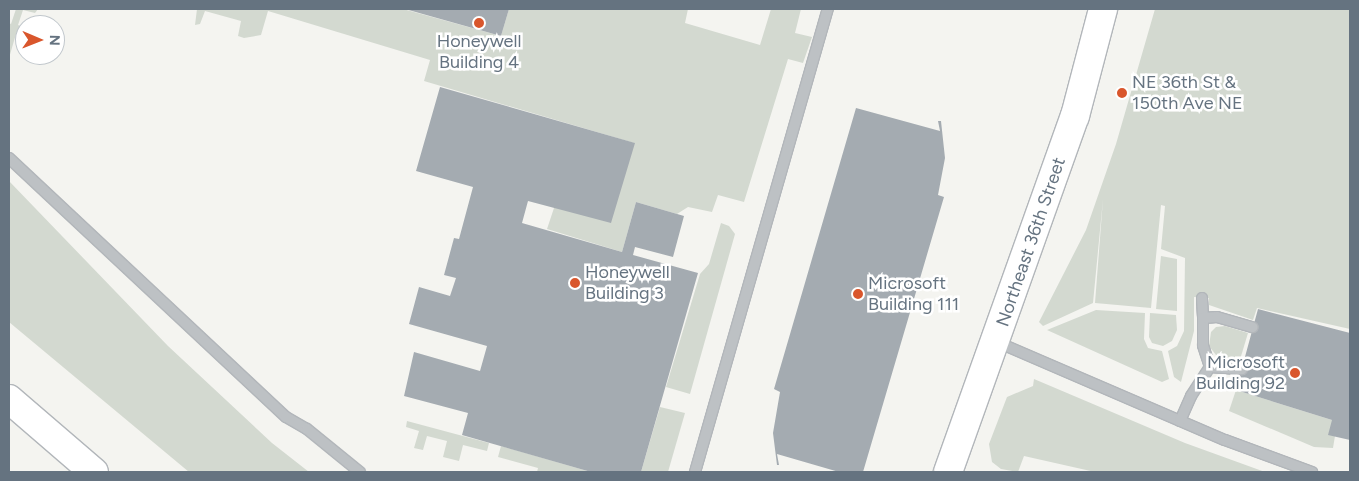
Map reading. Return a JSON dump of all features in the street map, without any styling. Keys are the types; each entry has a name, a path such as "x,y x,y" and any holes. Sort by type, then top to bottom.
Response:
{"main road":[{"name":"Northeast 36th Street","path":"948,472 997,342 1075,116 1103,9"},
{"path":"9,389 50,436"},
{"path":"9,399 94,472"}],"lane":[{"path":"695,472 828,9"},
{"path":"9,158 286,417 307,429 360,472"},
{"path":"1202,298 1203,345 1210,367"},
{"path":"1203,318 1217,317 1253,327"},
{"path":"997,342 1180,421 1312,472"},
{"path":"1180,421 1191,396 1210,367"},
{"path":"1210,367 1242,369"}],"shaded area":[{"path":"16,9 38,9 35,13 23,10 21,15 15,15 15,37 9,58 9,23 11,24"},
{"path":"197,9 403,9 501,36 509,9 688,9 685,23 760,45 771,9 801,9 795,33 812,37 803,63 788,59 744,202 718,195 712,212 688,207 677,214 636,202 622,252 547,229 554,208 634,143 424,81 430,60 268,11 261,35 244,38 238,36 241,21 205,11 200,24 195,25"},
{"path":"1155,9 1350,9 1350,329 1257,308 1253,320 1209,305 1209,298 1194,297 1194,331 1181,382 1174,377 1168,351 1177,346 1184,331 1185,258 1161,249 1165,206 1161,205 1151,308 1095,303 1103,199 1093,303 1043,326 1039,322 1086,230 1116,144"},
{"path":"9,181 168,346 272,443 309,472 189,472 9,322"},
{"path":"721,223 729,226 735,234 690,394 666,387 700,274 709,264"},
{"path":"1161,256 1177,259 1177,311 1156,309"},
{"path":"1096,310 1145,313 1144,339 1148,348 1162,351 1169,379 1162,382 1047,330"},
{"path":"1150,313 1176,315 1177,330 1172,341 1163,346 1152,343 1149,337"},
{"path":"1225,326 1248,333 1239,363 1216,355 1209,346 1211,332 1216,327"},
{"path":"1034,379 1185,443 1265,472 1095,472 1024,456 1018,472 1001,469 992,462 989,444 1007,397 1033,386"},
{"path":"1236,390 1332,420 1335,436 1333,448 1314,447 1229,411"},
{"path":"660,407 685,413 668,472 641,472"},
{"path":"407,421 489,443 487,451 463,445 459,461 443,457 447,441 427,436 423,450 414,448 419,431 406,427"},
{"path":"501,446 591,472 537,472 538,468 498,457"}],"building":[{"name":"Honeywell Building 4","path":"405,9 509,9 501,36"},
{"name":"Honeywell Building 3","path":"440,87 635,143 611,223 528,201 522,223 622,252 636,202 684,216 673,257 635,247 633,255 698,273 641,472 591,472 462,435 468,413 404,396 414,352 480,371 487,346 409,324 419,287 450,296 456,278 444,275 454,238 459,239 473,187 416,171"},
{"name":"Microsoft Building 111","path":"856,108 940,131 938,121 941,121 945,158 938,195 944,197 863,472 839,472 777,454 779,465 777,465 773,433 780,392 774,389"},
{"name":"Microsoft Building 92","path":"1258,309 1350,333 1350,440 1328,435 1332,420 1236,390"}],"place":[{"name":"Honeywell Building 4","path":"479,23"},
{"name":"NE 36th St & 150th Ave NE","path":"1122,93"},
{"name":"Honeywell Building 3","path":"575,283"},
{"name":"Microsoft Building 111","path":"858,294"},
{"name":"Microsoft Building 92","path":"1295,373"}]}
